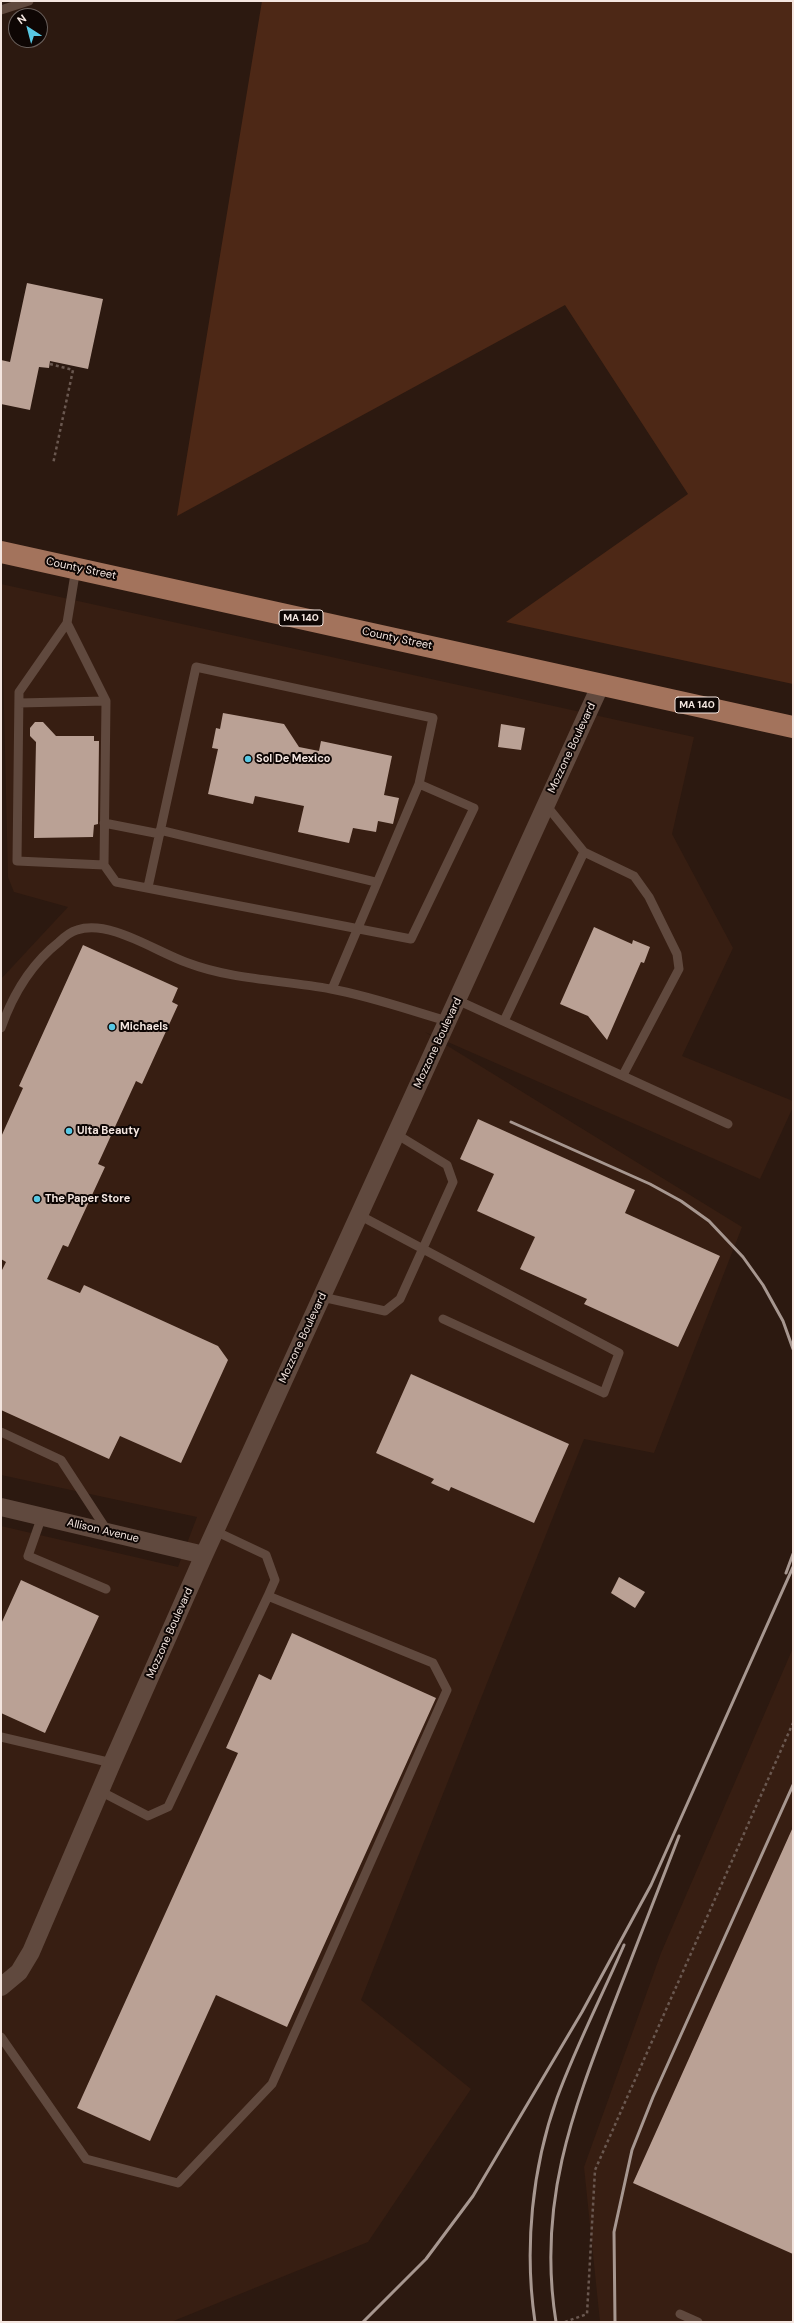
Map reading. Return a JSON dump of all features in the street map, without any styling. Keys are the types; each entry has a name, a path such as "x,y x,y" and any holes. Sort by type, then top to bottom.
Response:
{"main road":[{"name":"County Street","path":"1,552 793,727"}],"street":[{"name":"Mozzone Boulevard","path":"1,1987 18,1972 30,1952 204,1555 602,684"},
{"name":"Allison Avenue","path":"1,1507 204,1555"}],"lane":[{"path":"1,10 29,1"},
{"path":"76,568 67,623 19,692 16,861 104,865"},
{"path":"67,623 106,701 104,865 116,882 411,939 474,808 419,784"},
{"path":"148,887 196,666 433,718 419,784 356,929 332,989"},
{"path":"19,703 106,701"},
{"path":"546,805 584,852 634,876 649,897 677,954 678,969 623,1076"},
{"path":"104,823 160,832 376,882"},
{"path":"504,1021 584,852"},
{"path":"1,1028 8,1010 29,972 47,952 76,930 92,927 109,929 187,963 221,973 332,989 448,1021"},
{"path":"457,1000 728,1124"},
{"path":"322,1297 385,1312 400,1300 425,1248 453,1182 447,1165 396,1134"},
{"path":"359,1215 425,1248 618,1353 604,1393 443,1320"},
{"path":"1,1432 61,1460 109,1532"},
{"path":"42,1516 28,1556 106,1589"},
{"path":"100,1791 148,1816 168,1807 268,1596 275,1580 266,1555 215,1531"},
{"path":"1,2037 86,2159 178,2183 272,2084 447,1690 433,1663 268,1596"},
{"path":"1,1737 112,1763"},
{"path":"680,2314 698,2322"}],"path":[{"path":"50,364 73,370 53,464"},
{"path":"565,2322 587,2314 595,2170 793,1723"}],"shaded area":[{"path":"262,1 793,1 793,684 506,622 688,494 565,305 177,516"},
{"path":"1,584 694,737 672,834 733,948 682,1056 793,1101 793,1107 760,1179 425,1032 742,1227 654,1453 584,1439 361,2000 471,2089 368,2242 171,2322 1,2322 1,1526 178,1567 197,1517 1,1475 1,979 68,907 14,892 8,877"},
{"path":"793,1648 793,2322 600,2322 584,2167 661,1953"}],"building":[{"path":"27,283 103,299 88,369 50,361 49,368 39,367 30,410 1,404 1,360 10,362"},
{"path":"223,713 284,724 299,747 319,751 321,741 392,756 384,795 399,798 393,824 378,821 376,832 353,828 349,843 298,832 304,806 255,796 253,804 208,794 218,749 212,748 216,728 220,729"},
{"path":"35,722 43,722 56,736 94,736 94,741 99,741 98,824 94,825 93,837 34,838 36,742 30,736 30,728"},
{"path":"501,724 525,728 521,750 498,747"},
{"path":"594,927 632,944 633,940 650,947 644,963 641,962 607,1040 588,1016 560,1004"},
{"path":"83,945 178,988 172,1002 178,1005 142,1084 136,1081 98,1164 105,1167 68,1247 63,1245 47,1279 80,1293 84,1285 218,1346 228,1360 181,1463 120,1436 109,1459 1,1410 1,1272 6,1262 1,1259 1,1137 23,1088 19,1086"},
{"path":"478,1119 635,1190 625,1213 720,1256 678,1347 584,1304 587,1299 520,1269 535,1237 477,1211 494,1174 460,1159"},
{"path":"411,1374 569,1444 534,1523 451,1487 449,1491 431,1483 434,1479 376,1453"},
{"path":"619,1577 645,1592 635,1608 611,1593"},
{"path":"21,1580 99,1616 45,1733 1,1713 1,1624"},
{"path":"292,1633 436,1698 287,2027 216,1995 150,2141 77,2108 238,1753 226,1748 259,1674 271,1680"},
{"path":"793,1827 793,2254 633,2183"}],"railway":[{"path":"511,1122 650,1184 681,1201 709,1221 743,1257 763,1285 783,1321 793,1349"},
{"path":"786,1573 793,1554"},
{"path":"363,2322 426,2259 473,2196 582,2012 651,1885 793,1567"},
{"path":"615,2322 614,2232 632,2150 653,2097 793,1785"},
{"path":"556,2322 551,2279 551,2238 555,2198 562,2160 572,2122 598,2045 679,1836"},
{"path":"535,2322 530,2266 532,2208 541,2152 548,2125 564,2079 624,1945"}],"place":[{"name":"Sol De Mexico","path":"248,759"},
{"name":"Michaels","path":"112,1027"},
{"name":"Ulta Beauty","path":"69,1131"},
{"name":"The Paper Store","path":"37,1199"}]}
